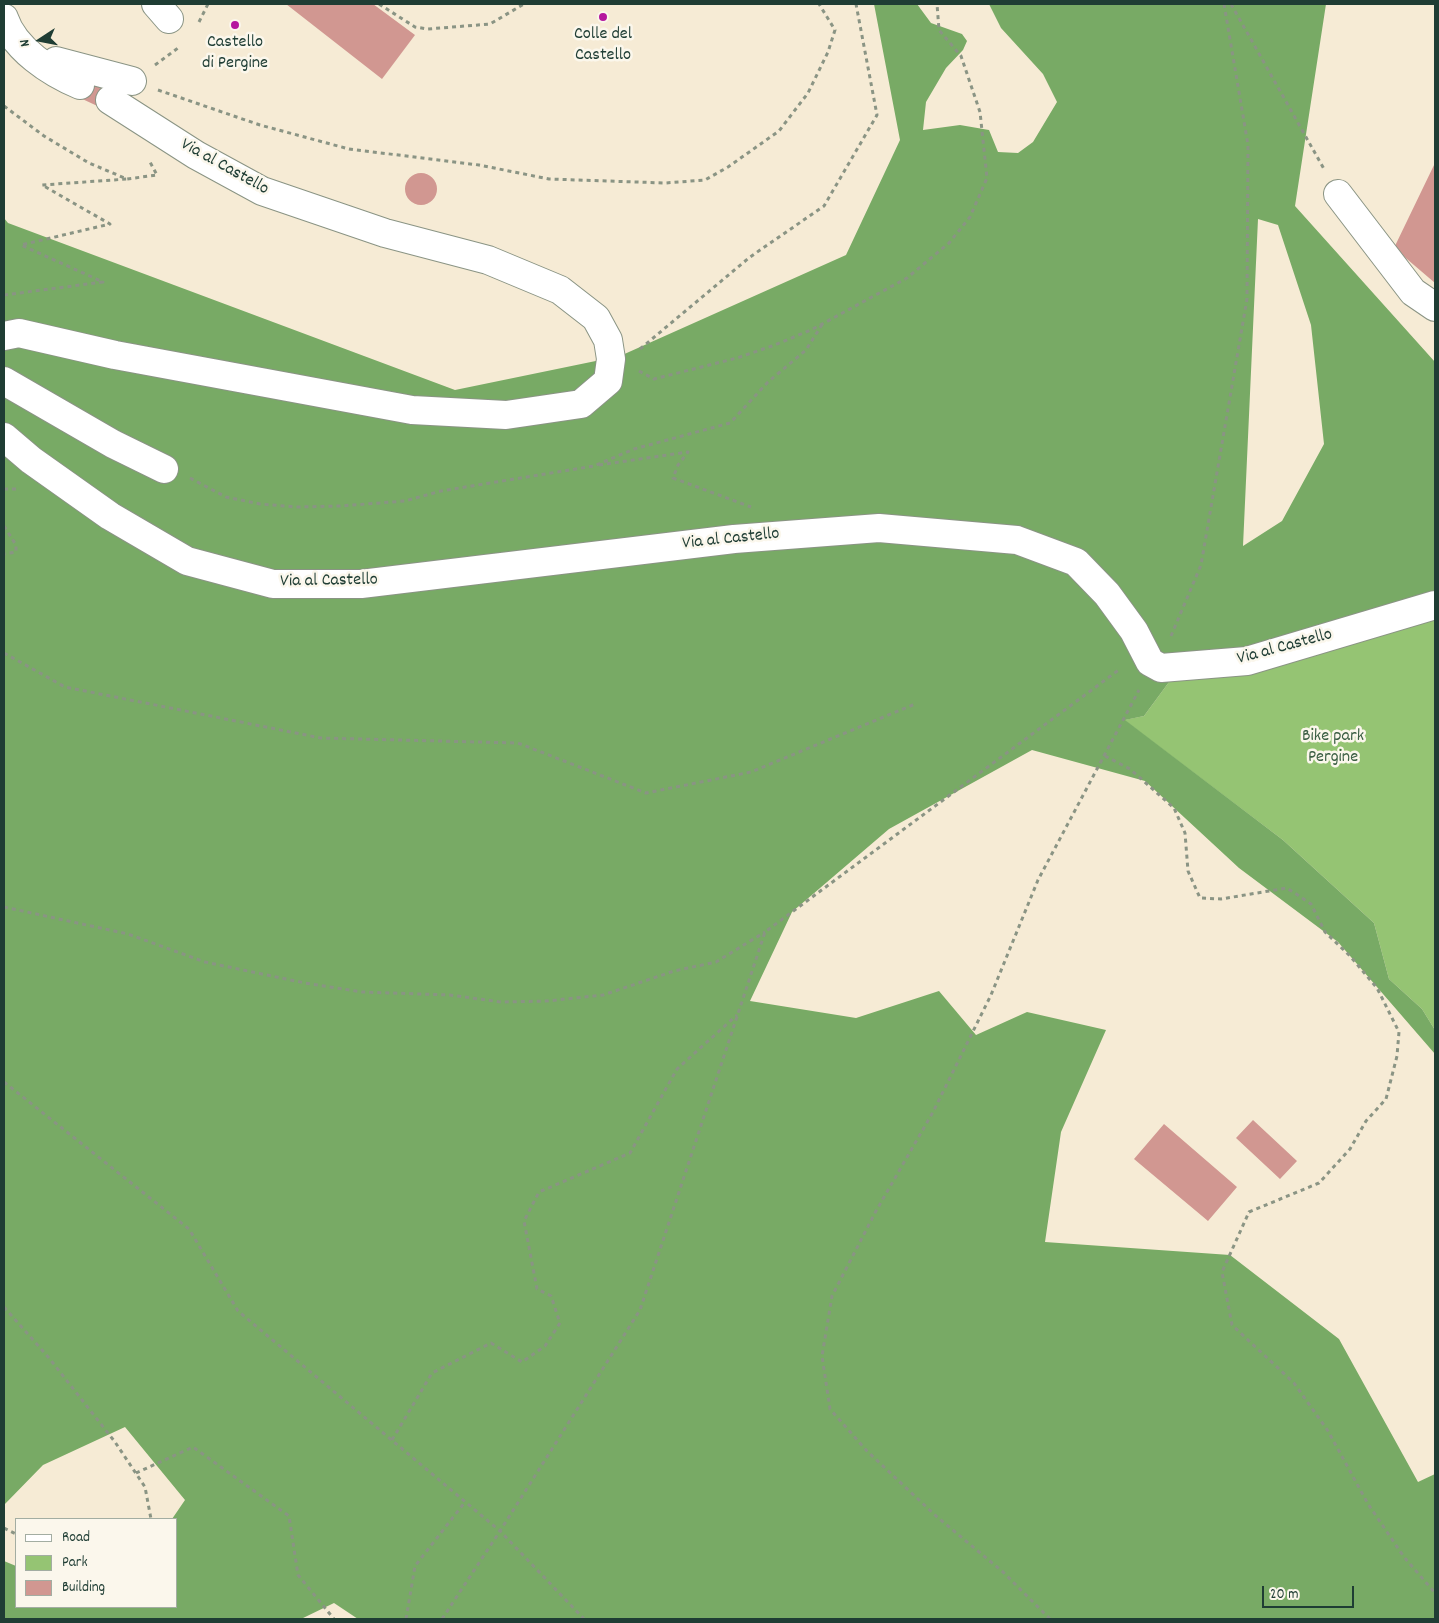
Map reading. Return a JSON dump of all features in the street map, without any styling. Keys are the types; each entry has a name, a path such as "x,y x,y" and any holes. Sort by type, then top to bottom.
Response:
{"street":[{"path":"4,18 17,42 47,70 80,85"},
{"path":"32,54 132,81"},
{"name":"Via al Castello","path":"4,336 19,333 115,355 412,410 506,415 581,404 608,381 618,361 596,318 560,290 488,260 385,233 262,191 196,155 110,100"},
{"path":"1338,194 1413,292 1435,308"},
{"path":"4,381 113,444 164,469"},
{"name":"Via al Castello","path":"4,437 31,460 110,516 187,561 273,584 362,584 734,539 880,528 1018,540 1076,562 1106,594 1134,631 1150,662 1161,668 1247,661 1435,604"}],"path":[{"path":"379,4 415,27 428,29 490,24 524,4"},
{"path":"132,81 260,125 349,149 479,165 549,179 675,182 704,180 728,167 779,131 808,93 828,52 834,30 819,4"},
{"path":"856,4 877,114 824,206 750,257 618,361 654,379 772,346 823,323 907,278 949,243 970,217 987,178 980,112 961,56 939,30 937,4"},
{"path":"1050,1619 1004,1572 936,1516 867,1451 830,1409 822,1356 832,1296 876,1211 933,1112 991,995 1038,880 1134,702 1150,662 1171,636 1201,564 1247,299 1248,145 1224,4"},
{"path":"1231,4 1338,194"},
{"path":"4,106 44,136 74,154 127,179"},
{"path":"4,295 103,282 21,245 110,224 42,185 157,175 148,158"},
{"path":"594,466 634,449 730,423 768,382 806,350 823,323"},
{"path":"164,469 191,479 226,498 260,504 297,507 405,501 441,491 688,452 678,465 673,478 756,509"},
{"path":"4,526 16,545 16,552 4,554"},
{"path":"4,653 65,687 321,738 518,743 646,792 751,772 915,704"},
{"path":"4,907 128,934 205,962 304,984 362,992 450,995 501,1002 547,1001 603,995 674,971 716,962 765,932 1120,669 1150,662"},
{"path":"1105,756 1130,769 1174,808 1185,834 1188,871 1200,898 1221,899 1287,888 1312,904 1325,932 1350,956 1377,988 1399,1032 1398,1056 1386,1099 1366,1121 1350,1149 1319,1183 1249,1212 1222,1272 1232,1325 1294,1383 1328,1431 1368,1504 1404,1557 1435,1593"},
{"path":"442,1619 640,1310 765,932"},
{"path":"392,1440 432,1373 491,1343 522,1362 545,1346 560,1323 551,1296 537,1289 524,1221 539,1192 630,1152 677,1069 738,1014"},
{"path":"4,1082 189,1229 238,1311 500,1531 584,1619"},
{"path":"4,1308 50,1358 115,1442 145,1487 151,1518"},
{"path":"136,1473 193,1447 289,1516 298,1575 334,1619"},
{"path":"406,1619 414,1566 466,1502"}],"green space":[{"path":"874,4 917,4 931,23 962,34 967,41 963,50 946,68 926,102 923,130 960,125 989,130 998,152 1018,153 1033,142 1057,102 1043,74 1001,28 989,4 1326,4 1295,206 1435,362 1435,612 1172,678 1144,716 1125,720 1283,840 1374,923 1389,979 1422,1009 1435,1030 1435,1054 1338,942 1239,868 1145,781 1032,750 889,829 792,912 750,1001 856,1018 939,991 976,1035 1027,1012 1106,1030 1061,1132 1045,1242 1230,1255 1339,1339 1418,1482 1435,1474 1435,1619 358,1619 334,1603 301,1619 4,1619 4,1561 15,1566 15,1608 178,1608 178,1518 173,1518 185,1500 125,1427 43,1465 4,1505 4,218 8,223 455,390 620,356 846,255 900,140","holes":["1258,219 1278,225 1311,325 1324,444 1282,521 1243,546"]},
{"name":"Bike park Pergine","path":"1435,612 1435,1030 1422,1009 1389,979 1374,923 1283,840 1124,720 1144,716 1172,678"}],"building":[{"path":"286,4 373,4 415,35 382,79"},
{"path":"117,84 106,110 78,97 80,85"},
{"path":"1435,163 1435,283 1394,248"},
{"path":"421,173 432,178 437,189 432,200 421,205 410,200 405,189 410,178"},
{"path":"1253,1120 1297,1161 1280,1179 1236,1138"},
{"path":"1164,1124 1237,1187 1208,1221 1134,1159"}],"place":[{"name":"Colle del Castello","path":"603,17"},
{"name":"Castello di Pergine","path":"235,25"}]}
